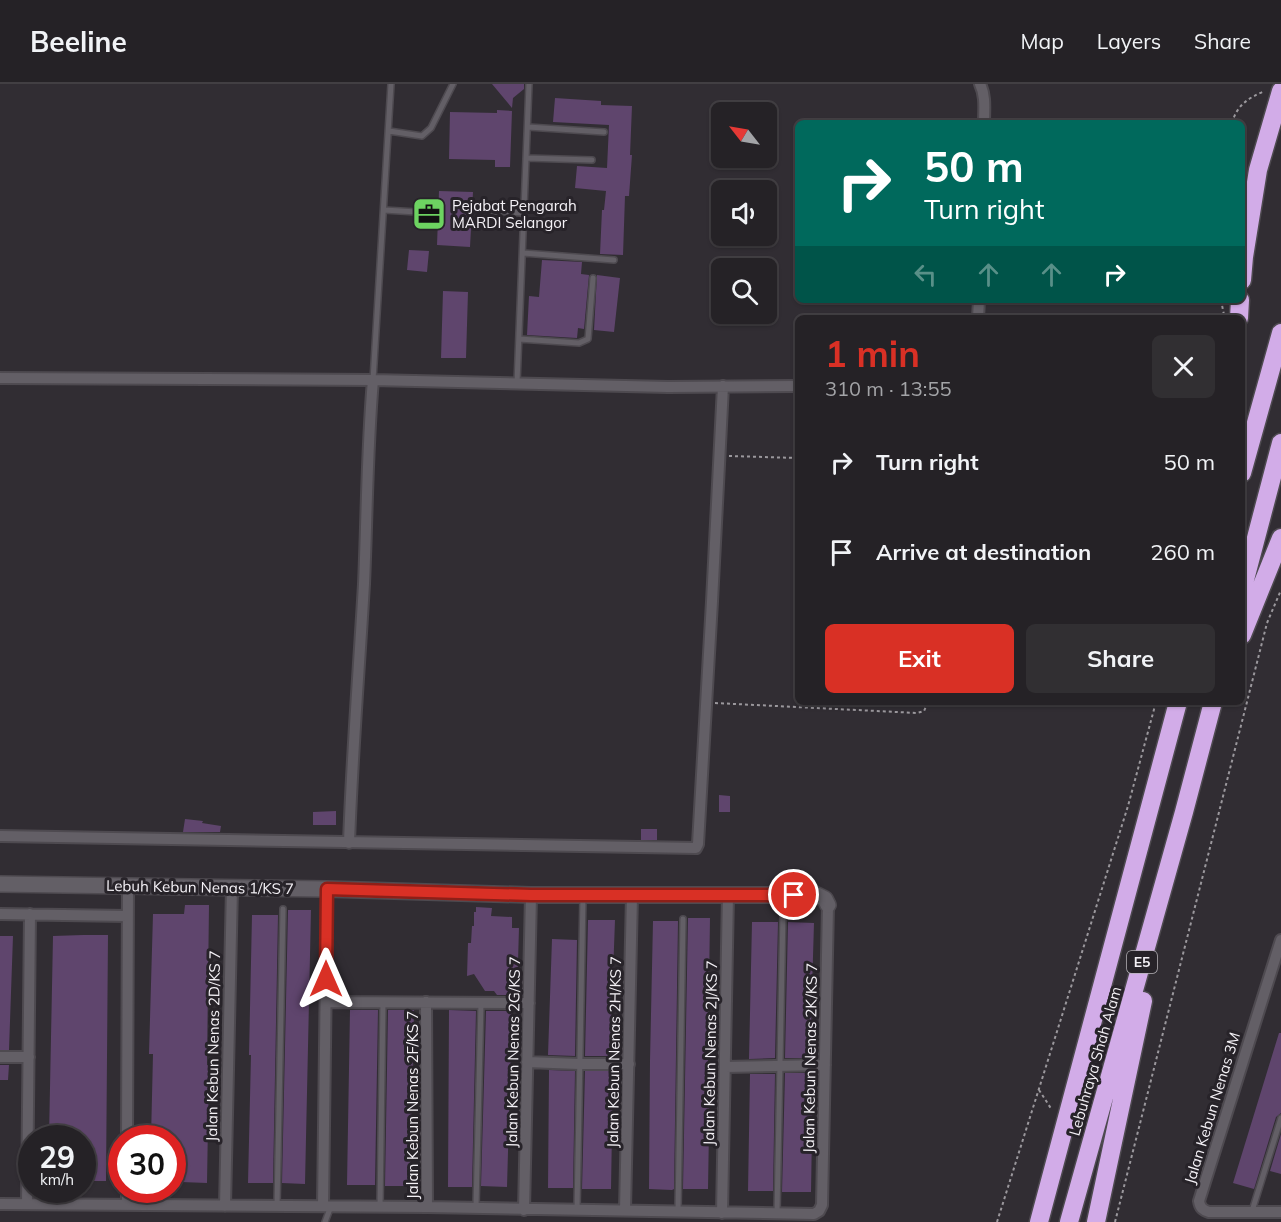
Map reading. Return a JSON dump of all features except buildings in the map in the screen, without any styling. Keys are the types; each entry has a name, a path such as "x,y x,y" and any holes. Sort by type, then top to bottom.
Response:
{"highway":[{"path":"1245,251 1258,170 1275,90"},
{"path":"1245,462 1281,333"},
{"path":"1245,580 1281,444"},
{"path":"1245,628 1281,538"},
{"name":"Lebuhraya Shah Alam","path":"1039,1222 1177,705"},
{"name":"Lebuhraya Shah Alam","path":"1069,1222 1212,705"},
{"path":"1096,1222 1184,812 1219,705"},
{"path":"1026,1222 1057,1118 1095,1010"}],"street":[{"path":"980,84 984,98 984,120"},
{"path":"0,378 373,380 668,387 795,386"},
{"path":"349,843 373,380"},
{"path":"0,836 696,848 723,386"},
{"name":"Lebuh Kebun Nenas 1/KS 7","path":"0,884 232,887 531,895 816,896 825,899 828,905"},
{"path":"127,1125 128,885"},
{"name":"Jalan Kebun Nenas 2D/KS 7","path":"225,1206 232,887"},
{"path":"327,889 327,1206"},
{"name":"Jalan Kebun Nenas 2J/KS 7","path":"722,1213 728,894"},
{"name":"Jalan Kebun Nenas 2G/KS 7","path":"524,1210 531,895"},
{"name":"Jalan Kebun Nenas 2H/KS 7","path":"625,1210 632,895"},
{"name":"Jalan Kebun Nenas 2K/KS 7","path":"777,1213 814,1214 822,1205 828,905"},
{"path":"0,914 127,916"},
{"path":"27,1204 30,914"},
{"name":"Jalan Kebun Nenas 3M","path":"1281,940 1199,1201 1203,1210 1209,1212 1281,1212"},
{"path":"326,1002 529,1003"},
{"name":"Jalan Kebun Nenas 2F/KS 7","path":"426,1002 428,1207"},
{"path":"0,1057 29,1057"},
{"path":"527,1062 629,1064"},
{"path":"725,1066 825,1065"},
{"path":"0,1204 428,1207 777,1213"}],"lane":[{"path":"373,380 391,84"},
{"path":"389,131 422,136 431,128 453,84"},
{"path":"518,384 529,84"},
{"path":"528,127 604,132"},
{"path":"526,158 592,160"},
{"path":"384,210 433,213"},
{"path":"494,211 524,213"},
{"path":"523,254 614,260"},
{"path":"519,339 579,344 588,339 593,278"},
{"path":"577,1210 583,895"},
{"path":"277,1206 283,909"},
{"path":"777,1213 783,913"},
{"path":"678,1212 683,919"},
{"path":"380,1207 383,1002"},
{"path":"476,1209 481,1003"},
{"path":"1252,1213 1281,1118"},
{"path":"325,1222 327,1206"}],"path":[{"path":"1233,120 1243,103 1251,97 1275,90"},
{"path":"720,456 795,458"},
{"path":"1115,1222 1267,623 1281,590"},
{"path":"706,703 916,713 924,711 927,705"},
{"path":"997,1222 1128,806 1155,705"},
{"path":"1038,1089 1057,1118"}],"place":[{"name":"Pejabat Pengarah MARDI Selangor","path":"429,214"}],"route":[{"path":"326,979 327,889 531,895 794,895"}]}
